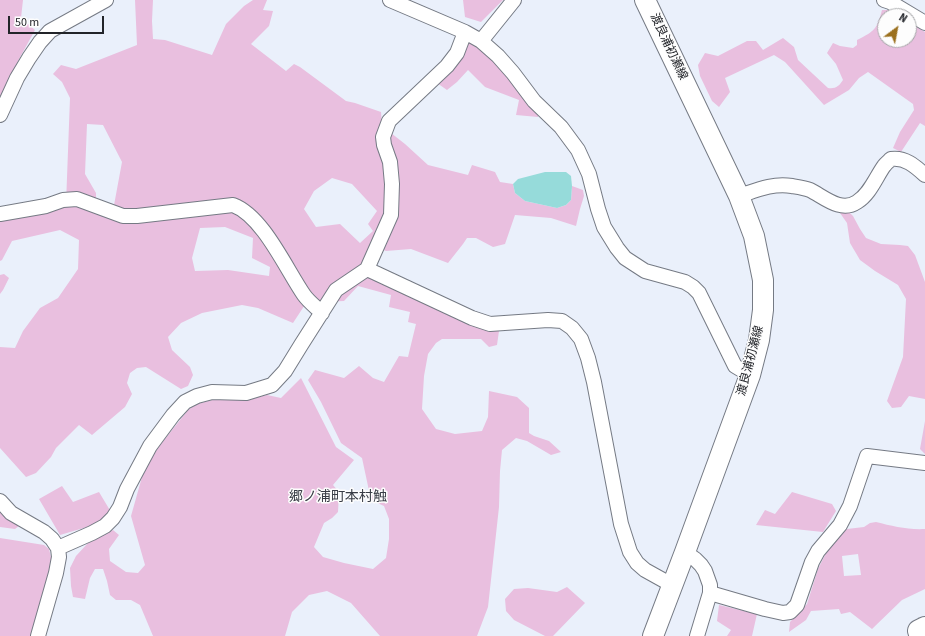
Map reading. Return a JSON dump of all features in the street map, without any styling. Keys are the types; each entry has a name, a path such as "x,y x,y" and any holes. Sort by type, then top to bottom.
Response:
{"main road":[{"name":"渡良浦初瀬線","path":"645,0 739,196 754,236 763,280 763,310 759,340 750,375 653,636"}],"street":[{"path":"0,115 17,78 29,58 47,34 106,0"},
{"path":"390,0 466,32 498,56 534,101 561,127 578,150 589,174 604,227 617,248 625,258 646,271 684,282 693,287 699,293 735,366 750,375"},
{"path":"481,42 514,0"},
{"path":"884,0 925,23"},
{"path":"58,548 105,526 113,518 120,508 127,489 150,446 173,415 185,402 197,396 212,392 246,393 272,385 285,371 336,290 367,269 391,215 392,184 390,162 384,146 386,128 389,121 447,66 457,53 466,32"},
{"path":"739,196 764,187 783,185 808,189 838,205 848,206 858,202 865,195 890,159 896,158 903,160 916,167 925,175"},
{"path":"0,214 46,206 63,200 77,200 123,216 137,216 233,205 240,208 250,216 270,240 306,297 322,312"},
{"path":"367,269 437,303 490,324 548,320 562,321 572,328 581,339 588,358 594,382 621,524 630,552 637,563 645,570 672,585"},
{"path":"710,593 765,609 783,613 790,612 797,605 815,556 840,524 850,506 867,456 925,463"},
{"path":"0,501 11,513 44,532 52,539 58,548 59,557 56,573 38,636"},
{"path":"685,552 701,565 710,585 710,593 697,636"}],"shaded area":[{"path":"0,0 23,0 21,18 35,30 18,61 0,100"},
{"path":"135,0 153,0 153,39 165,40 212,55 226,24 244,6 253,0 267,0 263,10 273,11 269,26 251,44 286,71 294,64 346,101 381,112 382,126 428,165 468,175 472,165 495,172 500,182 513,184 515,193 525,201 557,208 566,205 571,200 572,186 583,190 584,196 576,226 551,218 515,215 505,244 493,247 476,238 467,238 448,263 411,249 386,251 374,246 361,269 448,313 499,331 497,345 489,347 481,339 442,339 436,343 428,354 424,376 422,409 436,429 455,434 482,431 488,417 489,391 517,397 529,408 529,433 549,441 561,452 551,455 527,441 516,438 502,450 499,507 488,607 477,636 380,636 351,603 327,591 309,595 292,612 285,636 153,636 140,605 131,600 116,600 110,595 103,569 95,569 90,578 85,599 73,597 70,568 76,556 88,543 113,530 119,535 109,549 110,561 126,572 138,573 145,565 131,516 142,477 153,454 188,410 197,404 212,400 250,399 267,395 281,398 301,378 336,447 354,460 333,485 339,492 338,512 324,523 314,547 323,557 373,569 386,558 389,539 389,519 384,506 371,500 362,458 341,443 321,402 308,380 315,370 344,378 359,366 373,378 384,382 399,356 408,357 416,324 408,322 410,312 389,307 391,295 358,286 344,301 321,302 312,294 293,323 258,308 242,305 202,313 181,323 168,337 172,350 190,367 193,375 188,386 181,389 146,367 137,368 130,373 127,383 132,394 125,407 92,435 79,425 56,448 51,457 36,473 26,477 0,448 0,347 15,348 23,331 40,308 58,298 78,269 79,240 60,230 12,241 2,260 0,261 0,221 66,204 70,98 62,82 53,74 61,65 76,69 137,45","holes":["87,124 103,125 122,162 112,216 96,211 96,193 85,174","332,178 352,184 377,211 368,224 373,231 360,243 340,224 316,227 304,209 314,191","225,227 253,238 252,258 270,267 269,276 228,270 195,271 192,258 200,228"]},
{"path":"463,0 503,0 481,22 465,17"},
{"path":"877,25 877,48 917,48 917,27 925,32 925,126 920,123 901,152 893,148 900,132 914,110 913,104 868,72 859,78 849,90 824,105 785,62 774,55 725,78 730,92 719,107 712,101 700,76 698,65 705,53 718,56 747,41 756,41 763,50 783,38 794,47 798,60 828,88 835,87 843,80 836,64 827,53 833,43 840,46 853,48 857,45 857,40 872,32"},
{"path":"473,42 499,63 538,110 538,117 516,115 519,100 485,87 468,70 447,90 437,83 466,43"},
{"path":"545,172 566,172 571,176 571,200 566,205 557,208 525,201 515,193 513,184 518,179"},
{"path":"841,209 846,209 853,216 866,238 881,244 908,246 915,255 925,282 925,399 909,396 901,407 892,408 887,401 903,357 906,299 898,285 860,260 850,243 847,223 840,213"},
{"path":"4,274 9,278 0,294 0,275"},
{"path":"925,421 925,454 920,449"},
{"path":"62,486 73,502 99,492 111,512 97,524 60,535 39,499"},
{"path":"792,492 832,504 836,511 823,532 756,525 765,510 775,514"},
{"path":"0,506 19,526 15,529 0,527"},
{"path":"876,522 906,528 925,529 925,589 902,600 872,629 850,612 841,614 839,609 811,611 806,620 789,632 790,622 807,604 818,569 828,549 847,529 864,527 870,523","holes":["858,554 861,575 844,576 842,556"]},
{"path":"0,538 44,545 49,549 52,561 50,573 31,636 0,636"},
{"path":"567,587 585,603 553,636 545,636 514,620 506,611 505,599 514,589 528,588 557,592"},
{"path":"719,605 757,614 752,636 727,636 731,630 717,621"}],"district":[{"name":"郷ノ浦町本村触","path":"338,498"}]}
